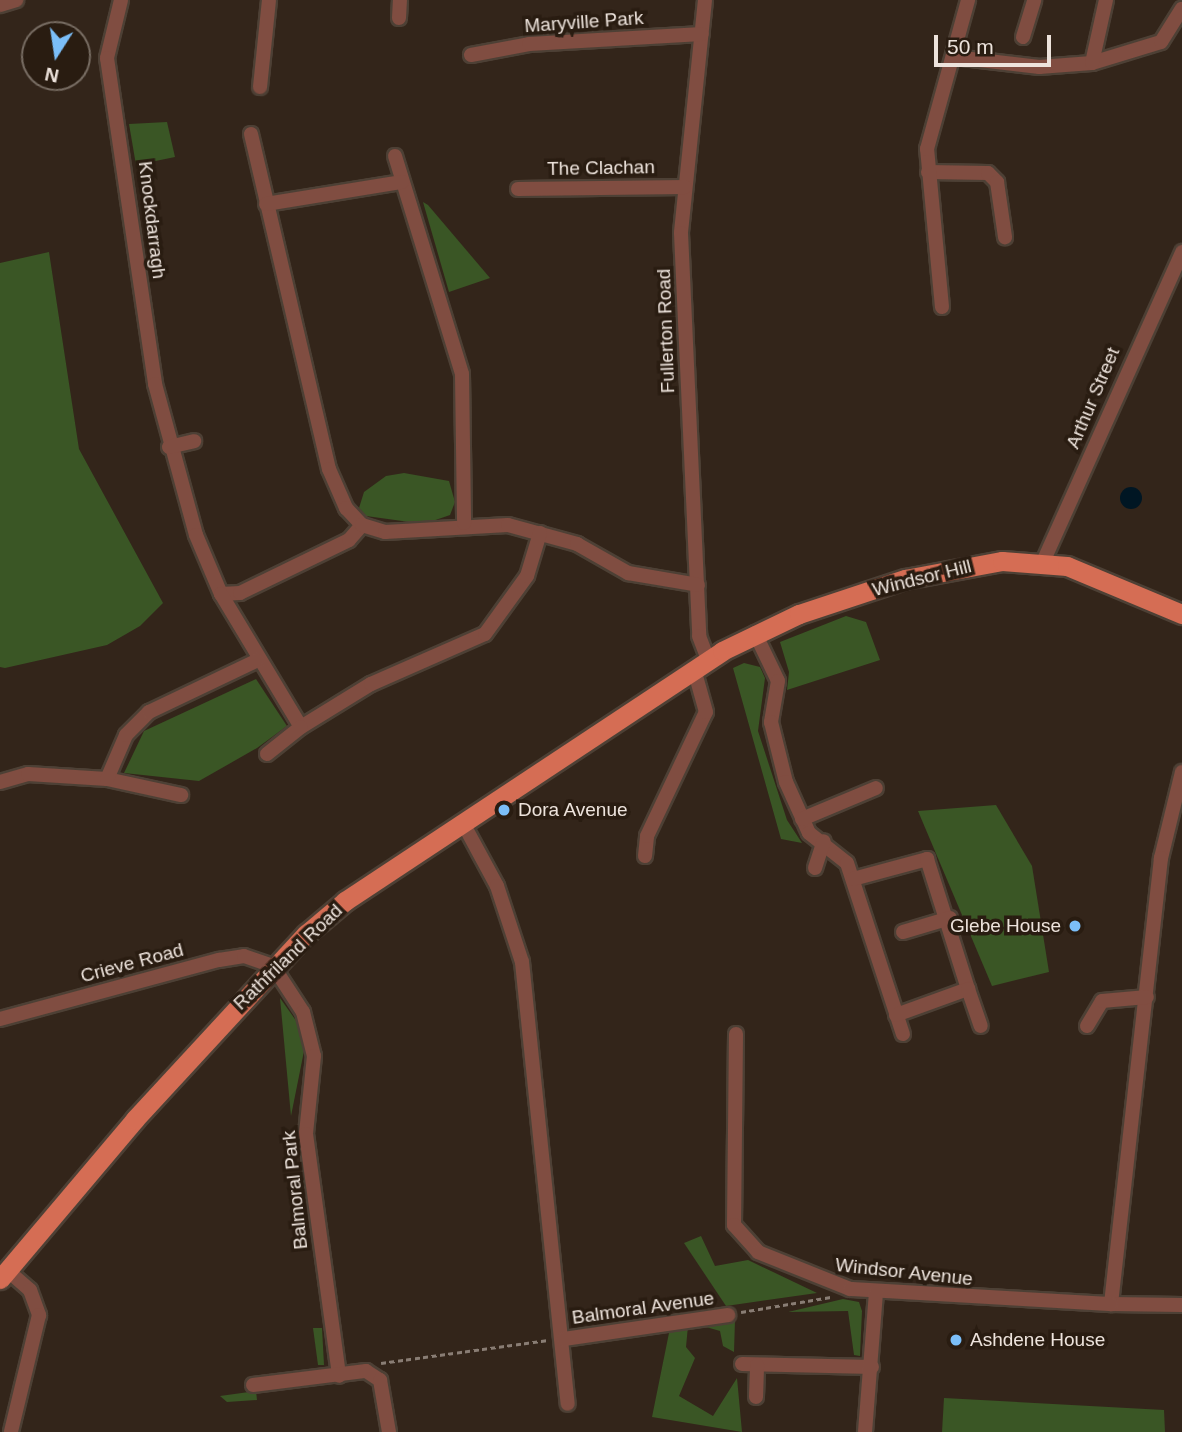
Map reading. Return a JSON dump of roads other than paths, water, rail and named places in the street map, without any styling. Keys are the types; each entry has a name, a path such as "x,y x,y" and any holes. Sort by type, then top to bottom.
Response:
{"main road":[{"name":"Windsor Hill","path":"701,664 755,632 956,566 1043,562 1182,614"},
{"name":"Rathfriland Road","path":"4,1274 273,967 345,901 464,825 701,664"}],"street":[{"path":"0,5 16,0"},
{"name":"Knockdarragh","path":"121,0 107,58 169,446 222,594 256,661 301,727"},
{"path":"260,87 269,0"},
{"path":"400,0 400,18"},
{"name":"Fullerton Road","path":"645,856 647,836 706,712 699,636 683,349 685,187 705,0"},
{"path":"942,307 927,149 968,0"},
{"path":"1023,37 1034,0"},
{"path":"1092,63 1106,0"},
{"path":"954,57 1039,67 1092,63 1161,42 1182,9"},
{"name":"Maryville Park","path":"471,55 529,44 702,34"},
{"path":"251,134 329,469 346,508 362,524 423,534 464,523 540,533 577,544 628,573 698,585"},
{"path":"395,156 462,374 464,523"},
{"path":"929,172 988,173 997,182 1005,237"},
{"path":"266,204 402,182"},
{"name":"The Clachan","path":"518,189 685,187"},
{"name":"Arthur Street","path":"1043,562 1182,252"},
{"path":"169,446 194,441"},
{"path":"222,594 240,593 349,540 362,524"},
{"path":"267,754 301,727 371,684 485,634 527,576 540,533"},
{"path":"755,632 774,664 775,745 802,819 824,841 841,852 853,879 903,1034"},
{"path":"107,779 126,735 149,712 256,661"},
{"path":"1111,1304 1161,858 1182,772"},
{"path":"0,782 28,774 107,779 181,795"},
{"path":"802,819 876,788"},
{"path":"464,825 497,886 522,962 564,1339 568,1404"},
{"path":"815,868 824,841"},
{"path":"853,879 927,859 950,918 968,989 981,1026"},
{"path":"903,932 950,918"},
{"name":"Crieve Road","path":"0,1019 219,960 244,956 273,967"},
{"name":"Balmoral Park","path":"273,967 303,1012 314,1056 306,1134 338,1376"},
{"path":"896,1015 968,989"},
{"path":"1087,1026 1102,1001 1147,997"},
{"name":"Windsor Avenue","path":"736,1034 734,1226 758,1252 850,1289 1111,1304 1182,1305"},
{"path":"4,1274 30,1290 39,1315 11,1432"},
{"path":"865,1432 876,1292"},
{"name":"Balmoral Avenue","path":"564,1339 728,1315"},
{"path":"756,1397 749,1364 872,1367"},
{"path":"253,1385 366,1371 380,1380 389,1432"}],"water":[{"path":"1131,487 1139,490 1142,498 1139,506 1131,509 1123,506 1120,498 1123,490"}],"place":[{"name":"Dora Avenue","path":"504,810"},
{"name":"Glebe House","path":"1075,926"},
{"name":"Ashdene House","path":"956,1340"}]}
